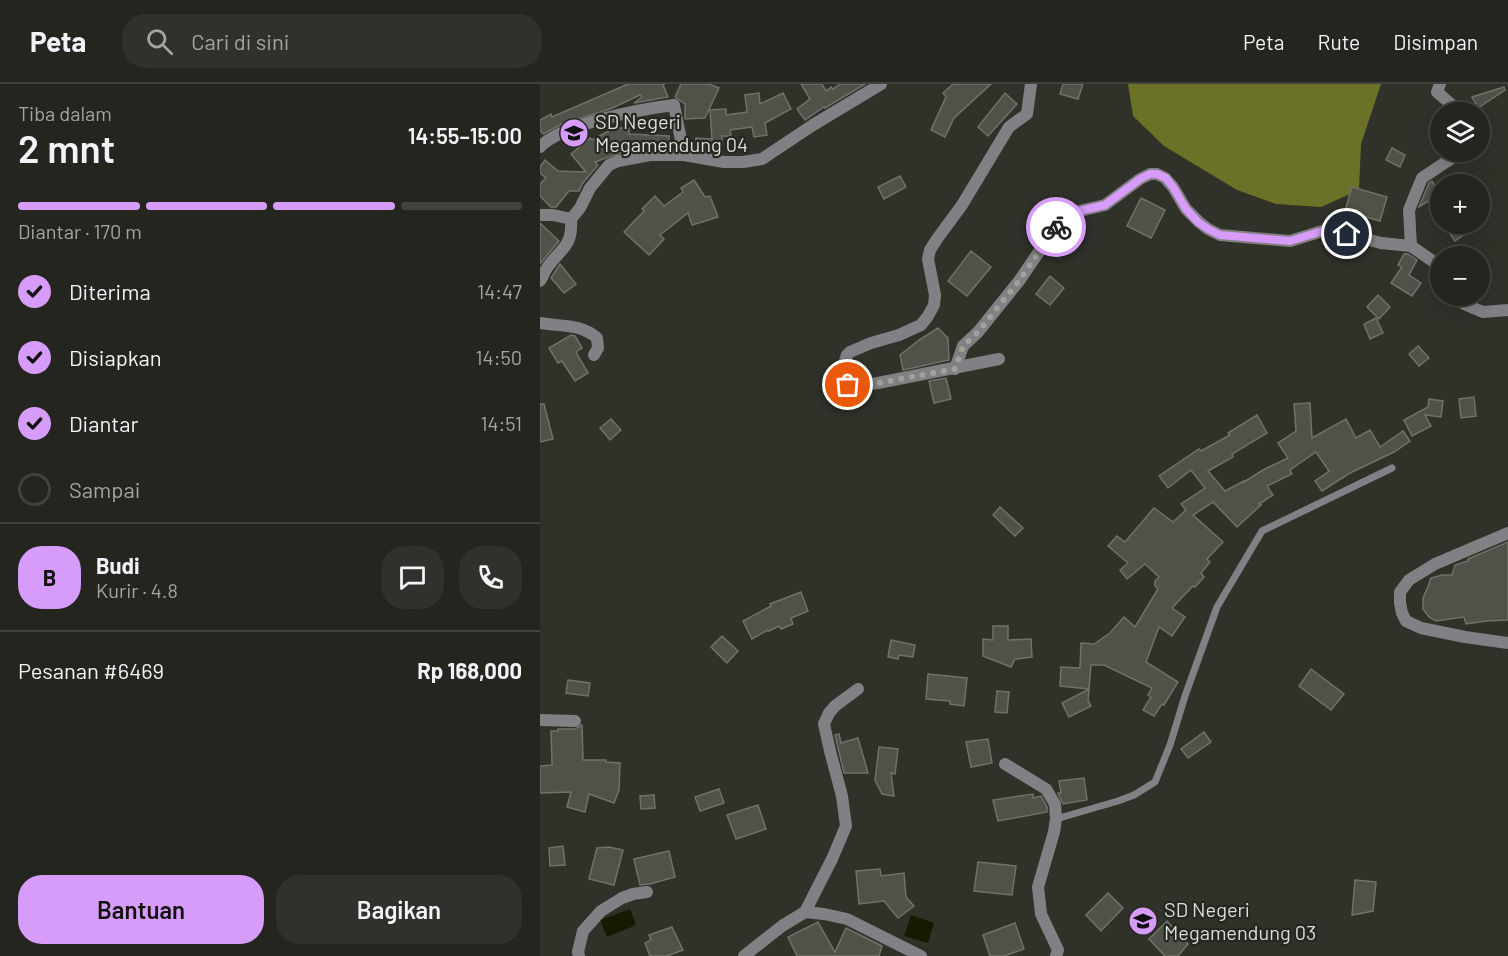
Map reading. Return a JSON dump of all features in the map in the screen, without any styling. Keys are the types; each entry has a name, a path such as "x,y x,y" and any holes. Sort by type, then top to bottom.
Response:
{"street":[{"path":"540,281 547,267 568,241 572,231 571,219 580,208 590,188 609,165 642,156 684,154 724,162 762,159 881,84"},
{"path":"999,359 955,369 851,386 845,382 844,375 845,361 850,352 921,325 928,316 934,305 935,295 928,259 930,250 962,205 1010,128 1027,114 1031,84"},
{"path":"1440,84 1437,92 1448,102"},
{"path":"540,147 546,141 577,127 617,115 674,105 684,154"},
{"path":"1412,246 1409,210 1422,178 1446,162"},
{"path":"955,369 963,346 978,332 1019,281 1060,221 1075,212 1105,205 1150,174 1166,178 1186,209 1198,222 1220,235 1290,241 1329,229 1382,243 1412,246 1430,259"},
{"path":"540,214 553,214 571,219"},
{"path":"1469,306 1483,312 1508,310"},
{"path":"540,323 579,327 592,333 597,338 598,348 594,355"},
{"path":"1508,533 1435,564 1409,580 1400,592 1400,603 1406,621 1421,628 1508,643"},
{"path":"744,956 782,926 805,912 832,859 846,826 843,796 824,724 835,706 858,689"},
{"path":"540,720 575,721"},
{"path":"1005,764 1046,789 1055,804 1054,832 1038,887 1041,914 1058,950 1056,956"},
{"path":"579,956 582,931 601,911 622,898 647,892"},
{"path":"805,912 847,919 921,956"}],"lane":[{"path":"1056,819 1118,801 1134,795 1155,782 1217,607 1262,531 1392,468"}],"green space":[{"path":"1128,84 1381,84 1361,144 1359,190 1321,207 1276,204 1237,190 1164,146 1133,116"}],"shaded area":[{"path":"630,909 636,925 607,937 600,920"},
{"path":"911,915 934,923 928,943 904,936"}],"building":[{"path":"628,84 665,84 663,85 668,97 634,103 642,97 640,95 610,109 562,124 543,134 540,130 540,120 551,114 552,117"},
{"path":"681,84 709,84 719,88 705,118 685,119 685,104 675,97"},
{"path":"801,84 822,84 826,91 840,84 865,84 805,120 797,109 810,99"},
{"path":"953,84 991,84 954,118 945,137 931,130 946,97 943,93"},
{"path":"1063,84 1083,84 1078,99 1060,94"},
{"path":"1504,87 1505,90 1487,102 1475,102 1472,97"},
{"path":"759,93 760,104 783,93 791,109 765,123 767,135 754,137 752,127 730,130 731,136 722,136 721,153 695,149 696,138 712,139 710,110 726,109 726,115 747,112 745,95"},
{"path":"1005,93 1017,104 988,136 978,127"},
{"path":"607,128 629,128 629,134 669,136 669,147 628,150 595,162 598,165 579,191 569,191 556,207 551,207 540,196 540,184 546,178 540,173 540,167 545,160 558,171 586,172 571,154 590,138 592,140 609,131"},
{"path":"1392,148 1405,155 1400,167 1386,160"},
{"path":"900,176 906,187 884,199 878,187"},
{"path":"694,180 705,197 710,196 718,217 692,225 688,213 660,235 664,239 649,255 624,232 655,196 664,206 683,192 681,188"},
{"path":"1429,183 1430,200 1419,207"},
{"path":"1352,187 1387,197 1380,221 1345,211"},
{"path":"1141,198 1165,210 1151,238 1127,226"},
{"path":"540,223 559,241 540,264"},
{"path":"1072,223 1075,225 1059,257 1049,253 1066,227"},
{"path":"1450,234 1465,234 1455,241"},
{"path":"971,251 991,267 967,296 948,281"},
{"path":"1404,254 1417,260 1409,275 1421,283 1412,296 1391,283 1402,267 1398,265"},
{"path":"560,264 576,284 564,293 551,278"},
{"path":"1050,276 1064,288 1050,305 1036,294"},
{"path":"1378,295 1390,307 1379,319 1367,307"},
{"path":"1376,318 1383,333 1370,339 1364,324"},
{"path":"938,328 948,338 949,360 903,370 900,355"},
{"path":"571,335 575,336 582,348 576,352 588,373 575,381 562,361 558,363 549,348"},
{"path":"1418,346 1429,358 1419,366 1409,354"},
{"path":"946,378 951,399 934,403 929,381"},
{"path":"1474,397 1476,416 1461,418 1459,399"},
{"path":"1429,399 1443,401 1441,417 1425,415 1431,426 1412,436 1404,420 1428,407"},
{"path":"1310,403 1312,438 1346,419 1356,438 1370,430 1380,447 1403,431 1410,441 1394,452 1350,473 1322,491 1315,481 1329,471 1316,452 1290,470 1292,474 1267,486 1273,495 1259,504 1261,505 1237,527 1213,502 1193,515 1223,542 1207,559 1210,562 1201,573 1204,577 1172,608 1185,617 1172,636 1159,627 1146,662 1178,682 1164,705 1162,704 1154,716 1143,710 1151,697 1148,695 1152,688 1104,665 1091,665 1089,689 1060,686 1061,667 1080,668 1081,643 1094,644 1110,633 1124,617 1135,627 1158,589 1155,581 1159,577 1145,564 1127,579 1120,570 1128,563 1108,546 1117,536 1125,542 1154,508 1173,522 1186,510 1181,504 1205,488 1191,470 1168,488 1159,476 1199,449 1201,451 1230,435 1228,433 1257,415 1267,433 1208,471 1225,491 1244,482 1288,458 1278,443 1296,431 1294,404"},
{"path":"540,404 544,404 553,439 540,442"},
{"path":"611,419 621,430 610,440 600,428"},
{"path":"1000,507 1023,528 1015,536 993,515"},
{"path":"1508,542 1508,620 1466,624 1464,617 1436,621 1429,617 1423,609 1423,598 1431,578 1452,575 1455,565"},
{"path":"801,592 808,611 791,618 793,624 781,629 779,626 768,630 752,639 743,621 771,606 770,604"},
{"path":"993,626 1008,626 1008,640 1031,639 1032,657 1015,659 1011,667 983,656 983,639 993,640"},
{"path":"722,636 738,651 727,663 711,647"},
{"path":"891,640 915,645 913,657 899,655 898,659 888,657"},
{"path":"1311,669 1344,694 1331,710 1299,686"},
{"path":"928,674 967,678 964,706 950,704 950,701 926,699"},
{"path":"568,680 590,683 588,696 566,693"},
{"path":"1089,689 1088,701 1091,706 1069,717 1062,703"},
{"path":"997,691 1009,692 1007,713 995,712"},
{"path":"582,725 583,760 606,760 606,762 620,763 619,790 614,803 589,794 585,812 567,807 571,792 540,793 540,766 552,765 551,731 575,729"},
{"path":"1204,732 1211,742 1188,758 1181,749"},
{"path":"839,734 841,743 858,738 868,773 844,773 835,735"},
{"path":"988,739 992,763 971,767 966,742"},
{"path":"879,747 898,749 895,774 891,773 894,796 882,794 875,780"},
{"path":"1084,778 1087,800 1063,804 1058,793 1061,793 1059,781"},
{"path":"719,789 724,803 700,811 695,797"},
{"path":"1033,794 1033,798 1041,796 1047,812 998,821 993,800"},
{"path":"654,795 655,808 641,809 640,796"},
{"path":"758,805 766,829 736,839 727,815"},
{"path":"563,846 565,865 550,866 549,848"},
{"path":"609,847 623,850 614,885 589,879 597,848"},
{"path":"669,851 675,877 640,885 634,859"},
{"path":"978,862 1016,866 1012,895 974,891"},
{"path":"880,869 881,876 904,873 906,897 914,906 898,918 884,901 859,904 856,871"},
{"path":"1355,880 1376,882 1373,911 1352,915"},
{"path":"1108,893 1123,908 1101,931 1086,915"},
{"path":"1167,921 1188,944 1178,956 1165,956 1149,939"},
{"path":"818,922 835,952 846,928 882,946 879,956 797,956 788,937"},
{"path":"1015,923 1024,949 1004,956 990,956 983,935"},
{"path":"672,927 683,950 667,956 650,956 645,943 651,940 649,935"}],"way so far":[{"path":"848,385 878,383 955,369 963,346 978,332 1019,281 1056,227"}],"place":[{"name":"SD Negeri Megamendung 04","path":"574,133"},
{"name":"SD Negeri Megamendung 03","path":"1143,921"}],"route":[{"path":"1056,227 1060,221 1075,212 1105,205 1140,179 1150,174 1157,174 1166,178 1186,209 1198,222 1220,235 1290,241 1329,229 1347,234"}]}
